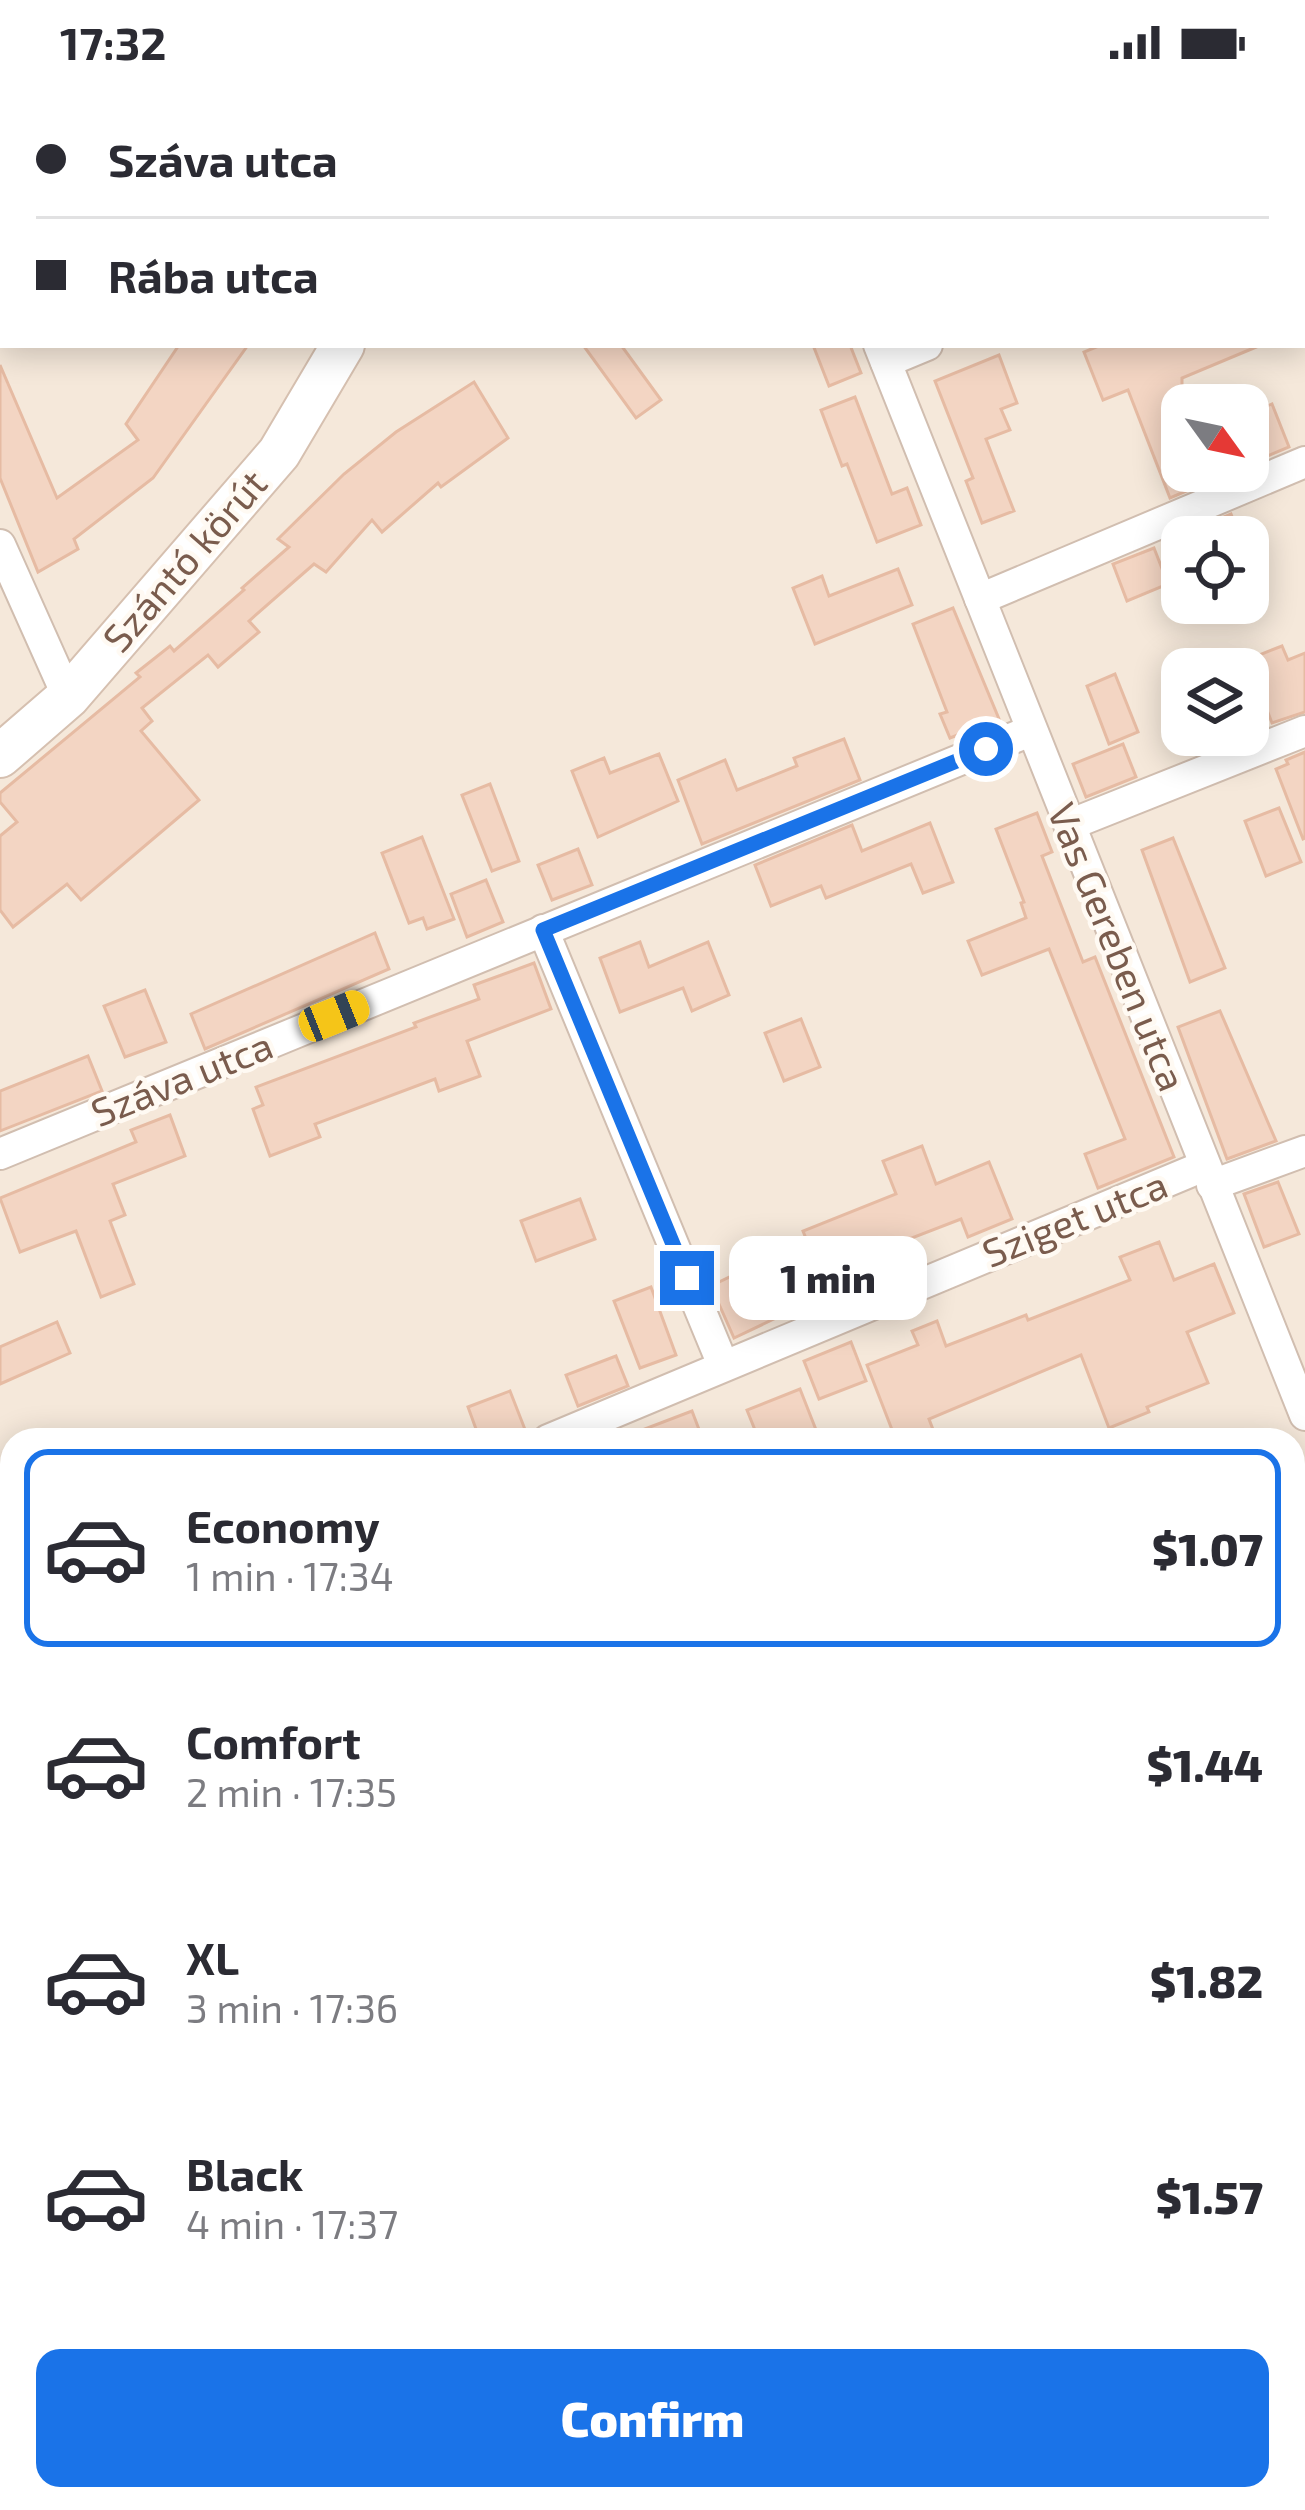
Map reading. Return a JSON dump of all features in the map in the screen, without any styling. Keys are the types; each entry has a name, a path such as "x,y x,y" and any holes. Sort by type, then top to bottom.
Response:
{"street":[{"name":"Szántó körút","path":"0,756 68,697 279,453 342,348"},
{"name":"Vas Gereben utca","path":"883,354 1305,1415"},
{"path":"980,599 1305,462"},
{"path":"0,545 68,697"},
{"name":"Száva utca","path":"0,1154 1030,731"},
{"path":"1069,825 1305,731"},
{"path":"543,930 723,1365"},
{"name":"Sziget utca","path":"576,1428 723,1365 1208,1176 1305,1151"}],"shaded area":[{"path":"0,348 1305,348 1305,1428 0,1428"}],"building":[{"path":"177,348 246,348 153,478 74,539 78,549 38,572 0,478 0,365 57,498 138,440 126,424"},
{"path":"585,348 623,348 661,400 636,418"},
{"path":"814,348 851,348 861,373 829,386"},
{"path":"1094,348 1254,348 1182,378 1182,384 1161,384 1161,475 1128,390 1103,400 1084,352"},
{"path":"999,355 1017,403 1001,409 1010,430 986,439 1014,511 982,523 966,481 973,478 935,381"},
{"path":"474,382 508,438 441,487 438,483 382,532 372,520 326,572 314,564 249,621 259,632 218,667 208,655 142,708 152,721 141,731 199,800 81,900 67,884 13,927 0,910 0,836 17,822 0,802 0,793 140,677 136,673 170,646 174,651 244,590 289,547 278,539 344,474 396,432"},
{"path":"855,397 892,494 907,488 921,525 877,542 821,410"},
{"path":"1269,405 1289,447 1269,455"},
{"path":"1154,548 1161,566 1161,587 1127,601 1113,564"},
{"path":"898,569 912,605 815,644 793,588 822,576 829,596"},
{"path":"953,608 999,719 950,738 940,714 947,712 913,624"},
{"path":"1282,646 1288,660 1305,653 1305,712 1272,723 1269,715 1269,651"},
{"path":"1115,674 1138,732 1109,744 1087,686"},
{"path":"844,739 860,780 702,844 678,780 725,760 737,790 797,766 794,758"},
{"path":"1123,744 1136,777 1086,797 1073,764"},
{"path":"1305,752 1305,838 1303,839 1276,769"},
{"path":"659,754 678,801 598,837 572,771 604,758 610,773"},
{"path":"490,784 519,861 492,871 462,795"},
{"path":"1279,808 1301,862 1266,876 1245,821"},
{"path":"1037,813 1052,852 1042,856 1083,962 1095,957 1174,1157 1098,1188 1085,1154 1125,1139 1049,949 982,975 968,941 1026,918 996,829"},
{"path":"930,823 953,882 923,893 911,864 826,898 821,886 771,906 755,865 852,825 862,851"},
{"path":"422,837 454,919 427,929 423,918 409,923 382,853"},
{"path":"1173,838 1225,968 1190,982 1142,850"},
{"path":"578,849 592,885 552,900 538,865"},
{"path":"486,880 503,922 467,937 451,894"},
{"path":"375,933 389,969 205,1049 191,1014"},
{"path":"640,942 649,967 708,942 729,995 692,1011 683,988 620,1012 600,958"},
{"path":"534,963 551,1009 467,1041 480,1076 439,1091 435,1079 315,1124 320,1137 270,1156 253,1109 263,1105 256,1087 479,999 474,985"},
{"path":"145,990 166,1042 125,1057 104,1006"},
{"path":"1220,1011 1276,1141 1227,1159 1178,1027"},
{"path":"801,1019 820,1067 784,1081 765,1033"},
{"path":"88,1056 102,1091 0,1131 0,1091"},
{"path":"170,1115 185,1156 113,1184 125,1215 110,1221 134,1284 101,1297 76,1231 20,1252 0,1198 136,1142 131,1130"},
{"path":"922,1146 936,1184 989,1162 1012,1219 968,1237 961,1219 896,1244 905,1266 734,1338 711,1286 752,1266 755,1273 811,1251 803,1231 896,1194 883,1161"},
{"path":"1278,1182 1299,1234 1264,1247 1244,1194"},
{"path":"580,1199 595,1239 536,1261 521,1221"},
{"path":"1159,1242 1174,1280 1214,1264 1234,1313 1187,1332 1208,1383 1109,1428 1081,1355 929,1419 932,1428 891,1428 867,1365 918,1345 912,1331 937,1321 946,1346 1026,1315 1028,1320 1130,1280 1120,1257"},
{"path":"651,1287 676,1355 640,1368 614,1301"},
{"path":"57,1322 70,1353 0,1384 0,1347"},
{"path":"851,1342 866,1381 819,1399 804,1361"},
{"path":"616,1356 628,1386 578,1406 566,1375"},
{"path":"800,1389 815,1428 754,1428 747,1410"},
{"path":"510,1391 524,1428 476,1428 468,1407"},
{"path":"692,1411 698,1428 647,1428"}],"route":[{"path":"687,1278 543,930 986,749"}]}
